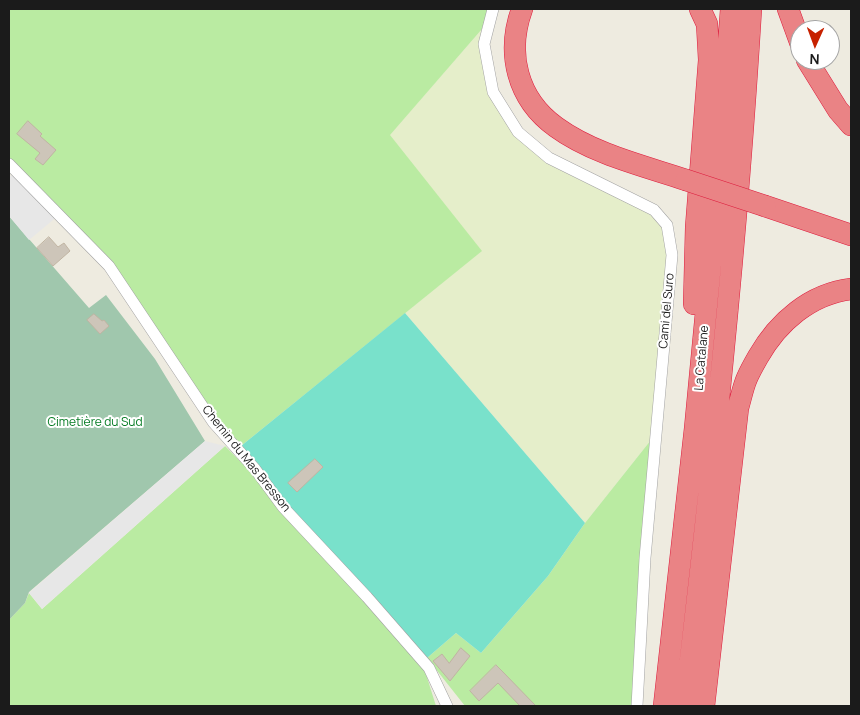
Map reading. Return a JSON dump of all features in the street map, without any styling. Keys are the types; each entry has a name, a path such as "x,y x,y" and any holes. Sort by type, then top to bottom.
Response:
{"highway":[{"path":"522,9 516,26 514,42 516,64 522,86 538,110 556,127 579,141 618,157 851,235"},
{"path":"695,428 687,390 693,328 696,227 709,60 707,24 700,9"},
{"name":"La Catalane","path":"664,706 695,428 719,175 731,9"},
{"name":"La Catalane","path":"685,706 721,378 752,9"},
{"path":"813,70 838,110 851,124"},
{"path":"704,706 738,408 747,376 767,341 786,320 809,302 841,290 851,289"}],"street":[{"name":"Cami del Suro","path":"493,9 484,44 493,92 518,132 549,158 654,210 667,224 672,255 646,558 637,706"},
{"name":"Chemin du Mas Bresson","path":"9,164 109,266 213,422 255,469 283,507 367,597 429,668 447,706"}],"green space":[{"path":"9,9 488,9 482,29 390,135 482,251 241,446 217,419 172,352 40,188 9,157"},
{"path":"482,29 488,94 514,135 651,214 662,227 667,255 651,440 585,523 405,313 481,251 389,135"},
{"name":"Cimetière du Sud","path":"9,216 89,308 106,295 155,359 205,441 29,592 25,603 9,620"},
{"path":"651,440 632,706 465,706 427,658 456,633 481,653 548,576 585,523"},
{"path":"225,446 251,472 425,671 436,706 9,706 9,620 25,603 29,593 42,609"}],"shaded area":[{"path":"17,172 59,215 29,240 9,216 9,177"},
{"path":"405,313 585,523 548,576 481,653 456,633 427,658 287,504 241,446"},
{"path":"205,441 225,446 42,609 29,593"}],"building":[{"path":"28,121 42,134 40,136 56,150 43,165 35,159 40,153 17,134"},
{"path":"49,237 58,247 64,243 70,251 53,266 37,248"},
{"path":"94,314 102,321 104,320 109,326 100,334 87,320"},
{"path":"315,459 323,467 297,492 288,483"},
{"path":"461,648 470,656 450,681 433,661 442,654 449,663"},
{"path":"496,665 536,706 520,706 498,683 479,701 470,691"}]}
